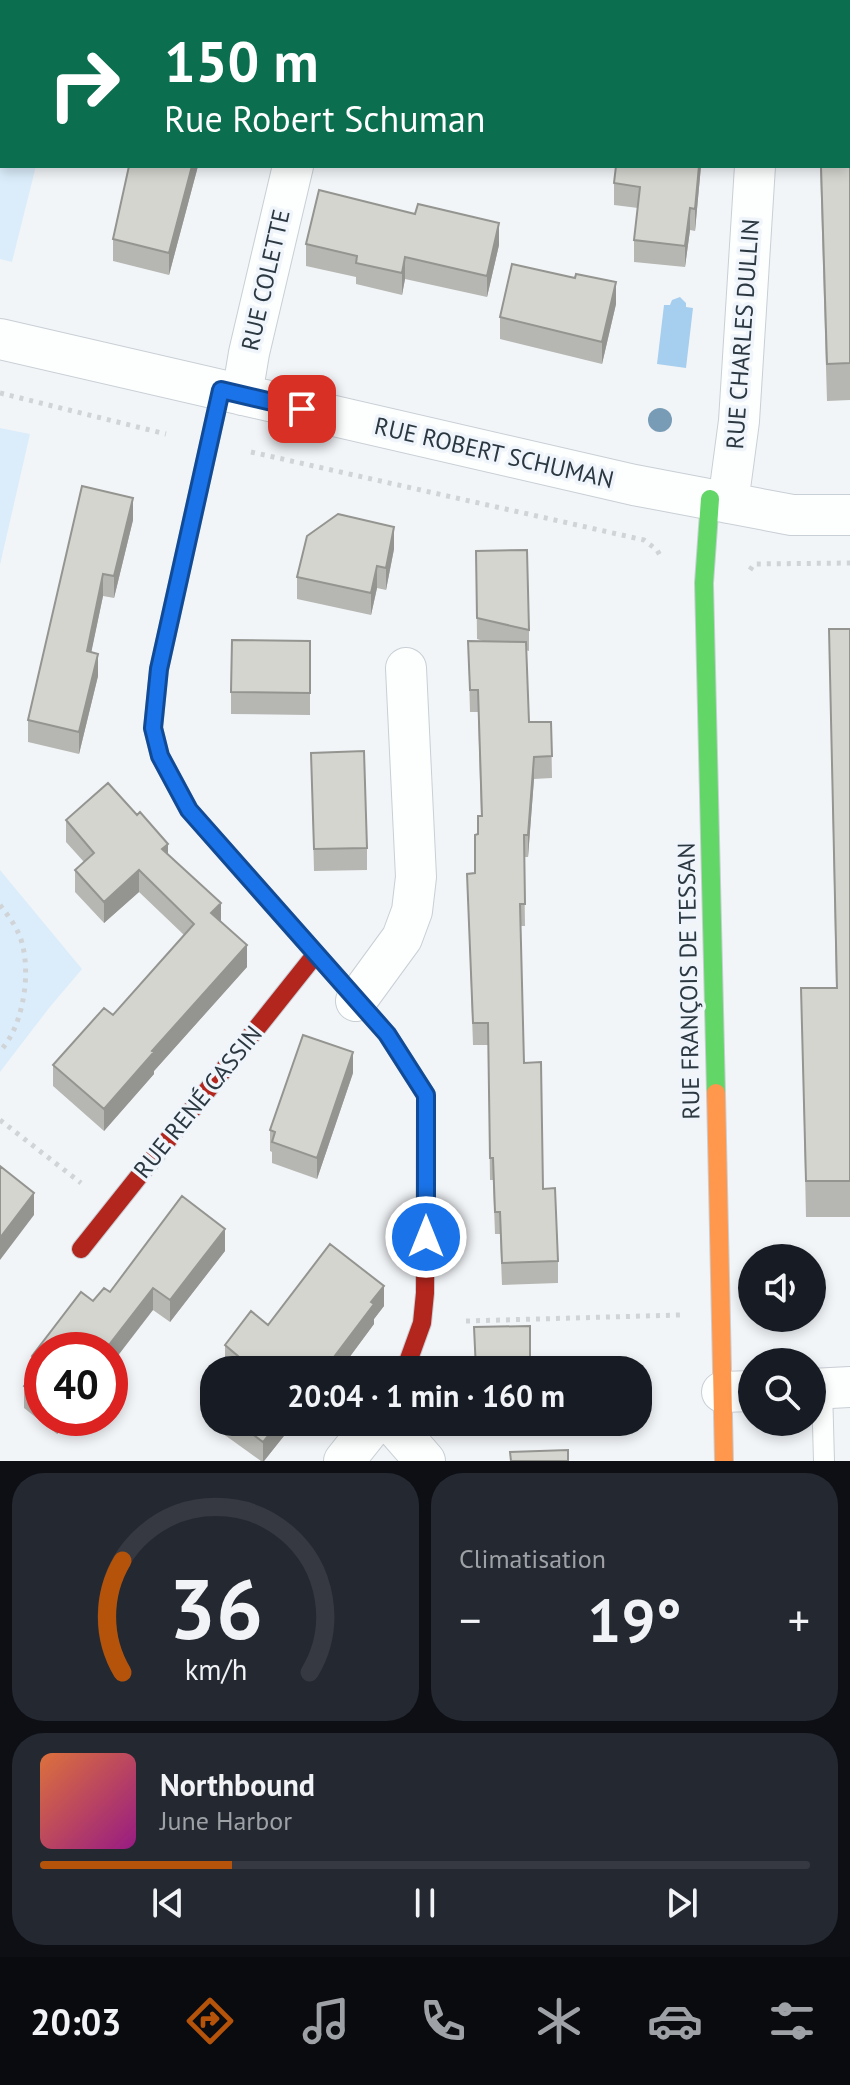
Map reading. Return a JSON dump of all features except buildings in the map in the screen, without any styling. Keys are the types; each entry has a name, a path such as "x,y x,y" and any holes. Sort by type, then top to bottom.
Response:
{"street":[{"name":"RUE COLETTE","path":"231,393 247,363 293,168"},
{"name":"RUE CHARLES DULLIN","path":"719,501 739,421 755,168"},
{"name":"RUE ROBERT SCHUMAN","path":"0,339 634,485 792,515 850,515"},
{"path":"231,393 212,432 159,669 153,728 160,756 189,810 387,1034 426,1095 425,1293 422,1323 410,1356"},
{"name":"RUE FRANÇOIS DE TESSAN","path":"719,501 704,583 721,1314 737,1391 724,1461"},
{"path":"356,1001 402,938 412,911 416,877 406,668"},
{"name":"RUE RENÉ CASSIN","path":"81,1249 315,955"},
{"path":"344,1461 364,1436"},
{"path":"403,1436 425,1461"}],"lane":[{"path":"824,1461 828,1388"}],"path":[{"path":"0,393 169,435 177,425 212,432 247,442 252,454 644,540 657,550 675,583 741,583 754,564 850,563"},
{"path":"0,905 17,929 23,944 26,973 18,1015 7,1044 0,1051"},
{"path":"0,1120 113,1208"},
{"path":"422,1323 721,1314"}],"shaded area":[{"path":"0,168 36,168 12,262 0,259"},
{"path":"0,428 30,434 0,565"},
{"path":"0,870 82,969 0,1072"}],"water":[{"path":"680,297 686,307 693,308 686,368 657,364 664,305 670,305 672,300"}],"traffic: fast":[{"path":"710,499 704,583 716,1093"}],"traffic: slow":[{"path":"154,719 159,669 221,390"},
{"path":"716,1093 724,1461"}],"traffic: jam":[{"path":"154,719 153,728 160,756 189,810 387,1034 426,1095 425,1293 422,1323 410,1356"},
{"path":"81,1249 315,955"}],"route":[{"path":"302,409 221,390 159,669 153,728 160,756 189,810 387,1034 426,1095 426,1237"}]}
